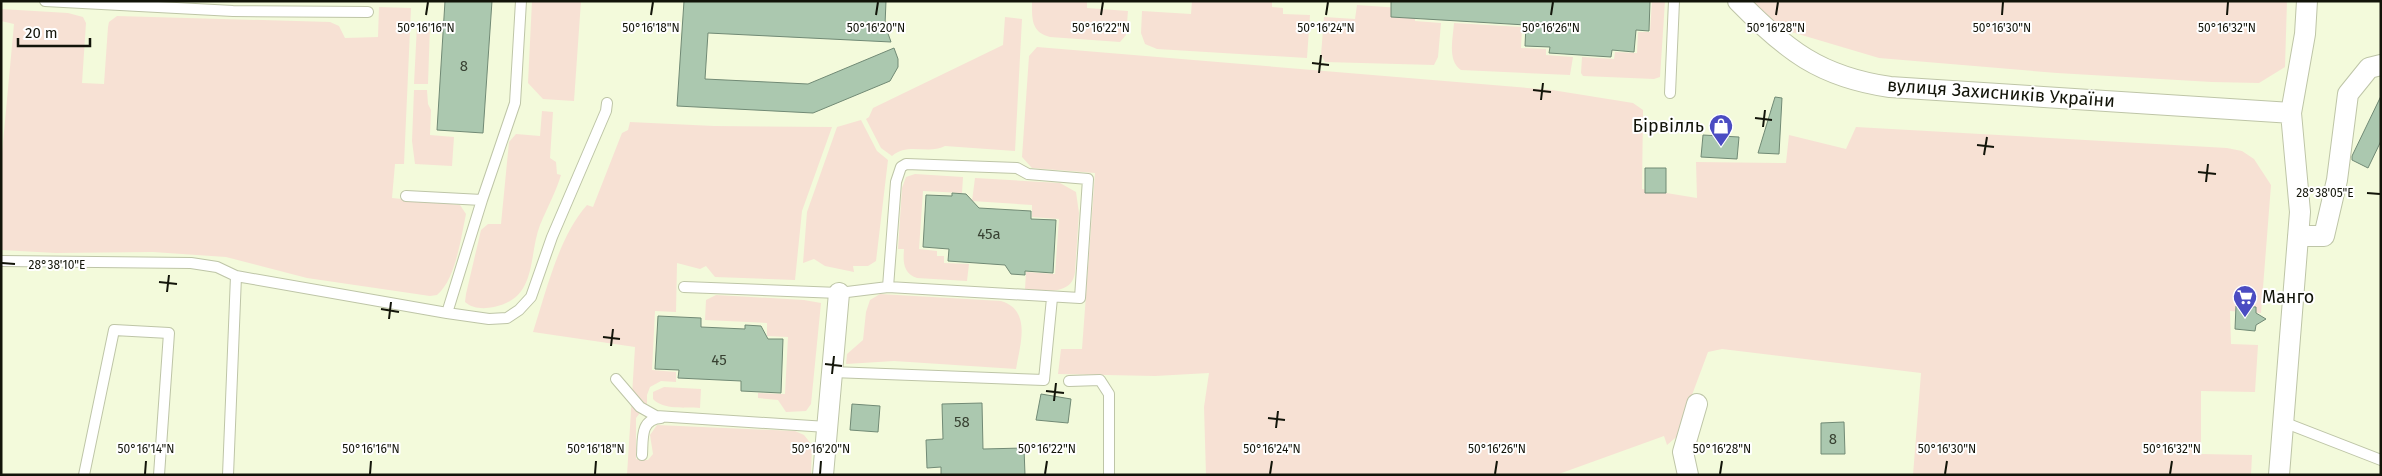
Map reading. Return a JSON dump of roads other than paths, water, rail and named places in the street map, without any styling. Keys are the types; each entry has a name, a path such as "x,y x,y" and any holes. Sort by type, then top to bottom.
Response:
{"street":[{"name":"вулиця Захисників України","path":"1738,1 1778,41 1807,60 1838,76 1890,87 2291,113"},
{"path":"2279,475 2300,212 2291,113 2305,34 2307,1"},
{"path":"2298,236 2324,236 2337,180 2348,94 2369,68 2381,65"},
{"path":"822,475 839,293"},
{"path":"1688,475 1683,452 1697,404"}],"lane":[{"path":"45,1 233,10 368,12"},
{"path":"447,313 482,200 515,103 521,1"},
{"path":"1670,93 1674,1"},
{"path":"1,261 191,263 217,267 236,276 447,313 489,319 507,318 520,310 531,297 552,237 606,111 606,103"},
{"path":"684,287 839,293 888,287 1052,298 1080,298 1088,179 1028,174 1017,168 913,163 901,167 896,182 888,287"},
{"path":"406,196 482,200"},
{"path":"228,475 236,276"},
{"path":"832,372 1044,380 1052,298"},
{"path":"84,475 114,330 169,333 159,475"},
{"path":"616,379 640,407 648,413 665,417"},
{"path":"1070,381 1100,380 1109,394 1109,475"},
{"path":"642,455 646,425 655,418 665,417 827,427"},
{"path":"2283,422 2381,460"}],"place":[{"name":"Бірвілль","path":"1721,147"},
{"name":"Манго","path":"2245,318"}]}
